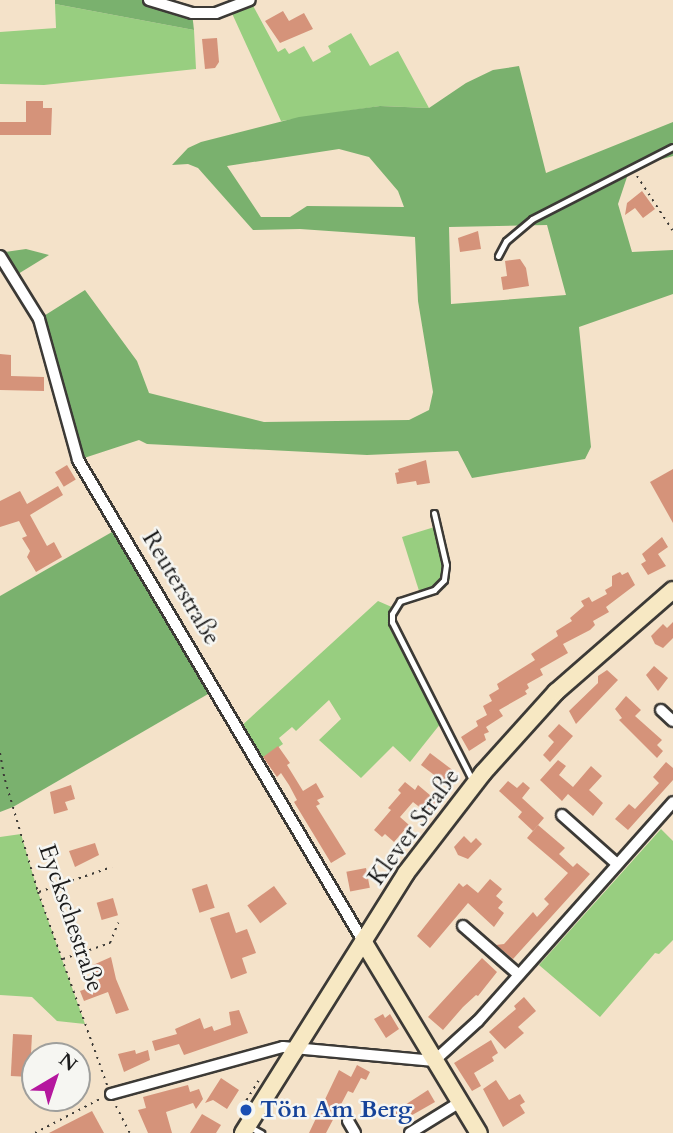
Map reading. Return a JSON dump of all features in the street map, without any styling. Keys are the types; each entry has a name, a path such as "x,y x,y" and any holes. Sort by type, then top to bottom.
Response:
{"street":[{"path":"149,0 192,13 216,13 250,0"},
{"name":"Reuterstraße","path":"0,256 39,319 78,460 479,1133"},
{"name":"Klever Straße","path":"251,1131 359,935 474,784 556,692 673,590"},
{"path":"661,710 673,721"},
{"path":"111,1094 267,1049 295,1048 434,1061 478,1021 673,802"},
{"path":"562,816 617,864"},
{"path":"463,926 519,975"},
{"path":"410,1133 460,1102"},
{"path":"348,1121 355,1133"}],"lane":[{"path":"498,256 506,241 532,219 673,147"},
{"path":"434,513 446,565 444,580 434,590 400,601 391,614 392,622 474,784"}],"path":[{"path":"632,168 673,231"},
{"name":"Eyckschestraße","path":"0,753 5,780 38,892 111,1094 130,1133"},
{"path":"38,892 112,867"},
{"path":"62,959 110,943 118,923"},
{"path":"35,1133 111,1094"}],"green space":[{"path":"55,0 149,0 192,13 194,30 55,4"},
{"path":"250,0 278,52 285,48 289,54 304,46 313,62 331,52 328,46 351,33 370,66 398,51 429,108 380,106 281,121 230,9"},
{"path":"55,4 194,30 196,69 44,85 0,84 0,32 56,28"},
{"path":"519,66 546,173 673,122 673,156 630,168 618,204 632,252 673,250 673,294 579,327 591,447 585,459 472,478 458,451 367,455 147,444 139,440 78,460 39,319 85,290 137,361 149,393 264,422 409,420 429,410 433,392 418,301 415,237 300,229 253,230 198,168 188,164 172,165 188,148 201,142 299,117 380,106 429,108 466,83 493,70","holes":["339,149 369,157 398,191 404,207 307,206 290,217 261,217 227,166","547,225 566,295 451,304 449,227"]},
{"path":"26,249 49,255 18,274 5,252"},
{"path":"441,525 449,557 450,579 445,588 420,594 402,537"},
{"path":"119,528 215,690 0,812 0,596"},
{"path":"378,601 394,608 392,622 441,723 410,762 393,746 361,778 319,740 341,719 329,700 296,731 292,727 279,738 283,744 257,762 238,729"},
{"path":"661,829 673,841 673,940 659,954 655,953 600,1017 539,965"},
{"path":"21,834 38,892 85,1024 57,1021 32,997 0,995 0,837"}],"building":[{"path":"283,11 289,21 304,13 313,29 280,43 265,21"},
{"path":"217,38 219,62 215,68 205,69 202,39"},
{"path":"26,101 43,101 43,108 52,108 51,135 0,135 0,122 26,122"},
{"path":"642,191 655,209 643,218 635,208 625,215 627,203"},
{"path":"478,231 481,249 460,252 458,238"},
{"path":"520,259 526,268 529,286 503,290 501,277 507,276 505,261"},
{"path":"0,354 11,355 11,376 44,377 44,391 0,390"},
{"path":"426,460 430,483 417,485 416,481 397,484 395,473 399,472 398,469"},
{"path":"67,465 76,480 64,487 55,472"},
{"path":"673,469 673,523 650,482"},
{"path":"58,486 63,495 30,515 47,546 54,542 62,557 36,572 27,557 30,551 22,538 27,536 19,521 0,527 0,501 20,491 27,504"},
{"path":"662,537 668,547 658,554 666,566 648,575 641,564 646,561 642,554"},
{"path":"620,572 622,575 628,572 635,585 606,607 609,612 593,621 595,625 590,630 563,644 568,653 540,669 543,675 527,684 527,694 499,710 503,716 486,727 489,732 484,734 486,740 469,751 461,737 478,726 476,721 487,715 483,706 492,701 489,695 499,689 497,684 535,660 531,654 558,636 556,631 572,621 570,618 584,606 581,601 589,597 592,602 607,594 605,590 612,586 612,576"},
{"path":"673,622 673,638 663,648 655,644 651,636 663,624 667,628"},
{"path":"654,666 668,678 658,691 646,675"},
{"path":"607,670 618,680 576,724 569,711 598,683 598,676"},
{"path":"626,696 641,710 635,716 662,740 657,745 663,751 657,758 619,720 622,718 615,709"},
{"path":"559,724 573,736 550,762 543,755 554,742 548,736"},
{"path":"278,746 290,763 287,765 303,791 316,783 324,797 317,800 320,804 316,806 346,854 331,863 294,802 297,800 289,785 281,773 277,777 263,757"},
{"path":"430,753 459,775 450,787 421,765"},
{"path":"558,760 566,766 559,775 573,787 591,766 602,776 589,790 603,803 593,816 568,794 562,801 540,780"},
{"path":"666,762 673,768 673,780 628,830 615,819 629,804 635,809 659,783 653,777"},
{"path":"508,781 517,788 523,782 530,788 522,798 544,818 533,831 518,817 522,812 499,791"},
{"path":"405,782 415,790 418,785 437,801 427,813 413,802 400,817 409,825 394,842 385,834 382,837 374,830 391,810 388,808 401,793 398,790"},
{"path":"71,785 75,799 65,802 68,810 54,814 50,792"},
{"path":"538,825 565,848 559,854 573,867 577,863 590,874 513,959 496,945 504,944 533,912 537,917 549,904 544,899 568,873 527,838"},
{"path":"464,836 471,843 476,838 482,844 468,859 458,855 454,847"},
{"path":"95,843 99,855 75,867 69,851"},
{"path":"366,868 370,888 350,891 346,872"},
{"path":"490,879 502,889 496,896 503,902 498,908 504,913 494,927 468,903 430,948 417,936 459,883 463,887 467,884 478,893"},
{"path":"207,884 215,908 200,913 192,889"},
{"path":"274,886 287,904 260,923 247,905"},
{"path":"113,898 118,915 102,920 97,903"},
{"path":"229,912 236,933 247,929 256,953 242,958 247,973 231,979 210,918"},
{"path":"111,957 116,979 129,1010 116,1014 108,992 84,1001 80,991 100,984 93,965"},
{"path":"482,958 497,972 478,996 463,1007 443,1030 428,1017"},
{"path":"524,997 536,1011 518,1027 524,1033 505,1049 489,1032 516,1009 514,1006"},
{"path":"239,1010 248,1033 184,1055 179,1044 155,1051 152,1041 177,1034 175,1029 200,1018 204,1029 212,1026 214,1031 231,1025 229,1012"},
{"path":"383,1014 385,1018 390,1014 399,1029 386,1038 374,1019"},
{"path":"13,1034 32,1035 32,1042 21,1042 21,1076 11,1076"},
{"path":"491,1040 498,1053 492,1057 494,1061 474,1073 481,1086 472,1091 454,1063"},
{"path":"135,1050 136,1054 148,1050 150,1060 124,1072 118,1054"},
{"path":"357,1065 370,1072 366,1080 361,1078 353,1093 348,1091 326,1133 309,1133 339,1070 351,1077"},
{"path":"221,1078 239,1090 227,1109 213,1100 205,1103"},
{"path":"496,1080 509,1100 520,1094 525,1102 520,1105 525,1113 503,1127 483,1089"},
{"path":"188,1085 190,1092 199,1089 203,1099 196,1109 193,1103 166,1112 172,1133 148,1133 138,1110 146,1108 143,1097"},
{"path":"428,1090 435,1102 400,1122 394,1112"},
{"path":"91,1112 104,1133 49,1133"},
{"path":"202,1114 221,1125 216,1133 190,1133"}],"place":[{"name":"Tön Am Berg","path":"246,1110"}]}
